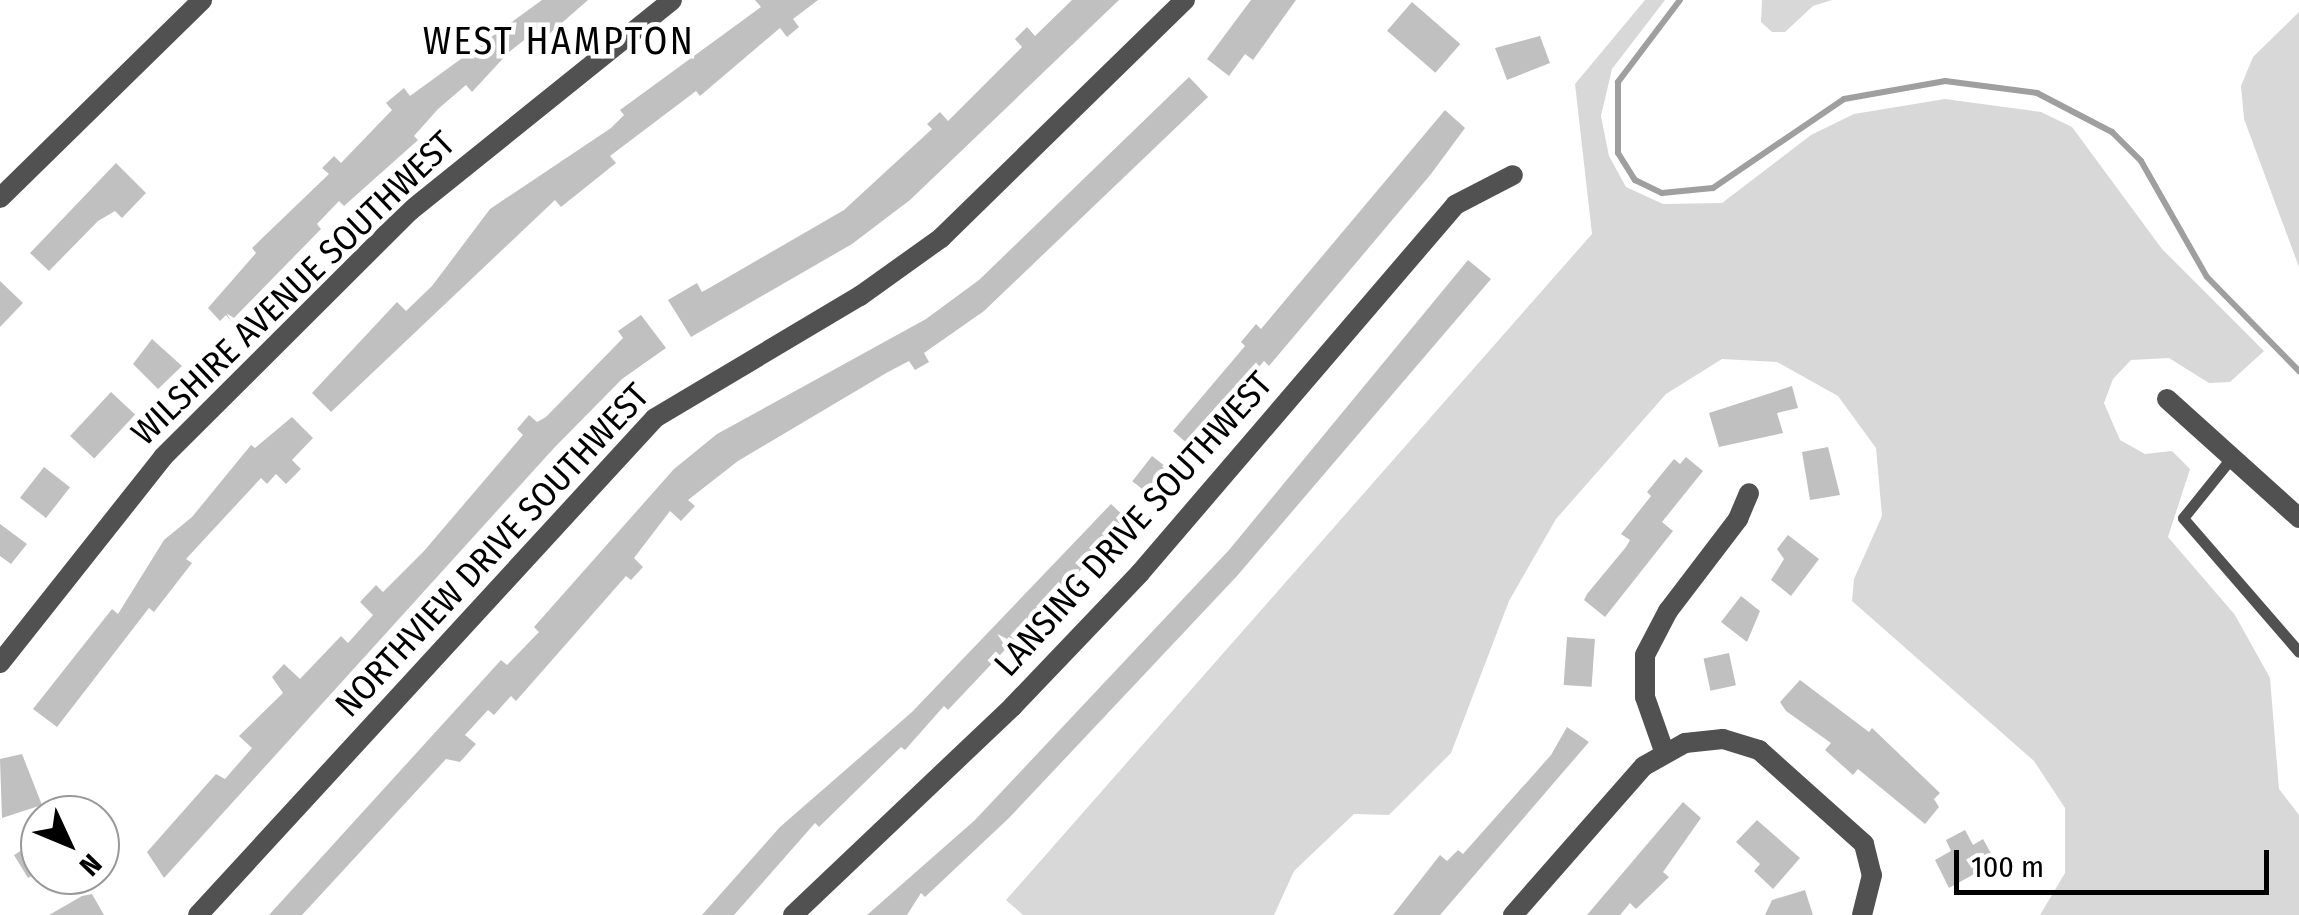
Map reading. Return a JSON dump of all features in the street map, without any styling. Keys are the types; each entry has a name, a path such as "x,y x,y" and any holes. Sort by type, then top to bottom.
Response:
{"street":[{"path":"0,198 202,0"},
{"name":"WILSHIRE AVENUE SOUTHWEST","path":"0,664 164,457 410,210 672,0"},
{"name":"NORTHVIEW DRIVE SOUTHWEST","path":"198,915 655,418 915,258 1185,0"},
{"name":"LANSING DRIVE SOUTHWEST","path":"797,913 1013,706 1140,573 1455,205 1513,175"},
{"path":"2167,399 2299,518"},
{"path":"1664,751 1644,697 1645,655 1668,611 1730,531 1748,493"},
{"path":"1513,915 1664,751 1723,739 1759,750 1864,844 1872,875 1862,915"}],"lane":[{"path":"2232,458 2183,518 2299,652"}],"shaded area":[{"path":"1645,0 1665,0 1612,69 1601,116 1609,156 1626,187 1663,204 1722,203 1811,135 1854,114 1945,99 2041,112 2072,127 2162,249 2264,351 2230,382 2209,383 2169,358 2131,360 2113,379 2104,403 2120,440 2145,454 2172,451 2190,469 2168,537 2235,615 2270,678 2279,789 2299,815 2299,915 2040,915 2065,873 2065,808 2034,761 1852,601 1854,579 1882,516 1876,448 1838,396 1777,362 1722,359 1666,394 1556,519 1509,601 1451,753 1389,815 1354,814 1294,871 1274,915 1023,915 1006,900 1592,234 1575,84"},
{"path":"1762,0 1832,0 1813,6 1785,32 1772,32 1761,22"},
{"path":"2299,12 2299,267 2244,119 2241,86 2253,57"}],"building":[{"path":"542,0 588,0 548,35 541,27 509,52 472,92 466,85 438,109 414,136 418,140 344,206 339,201 317,224 321,229 231,321 226,315 220,321 208,308 256,253 252,248 329,174 322,168 334,156 341,163 392,110 386,103 404,88 410,96"},
{"path":"755,0 818,0 793,19 799,27 787,37 780,28 700,96 696,91 610,156 616,163 561,207 555,200 331,412 312,393 397,302 406,311 432,286 490,209 611,128 624,115 620,110 761,7"},
{"path":"1072,0 1119,0 910,200 852,244 691,337 668,300 697,283 702,292 844,210 932,129 927,124 940,112 948,121 1022,47 1015,39 1027,27 1035,36"},
{"path":"1251,0 1296,0 1253,60 1245,54 1229,76 1207,59"},
{"path":"1412,2 1460,44 1435,73 1387,31"},
{"path":"1540,36 1550,63 1507,80 1495,48"},
{"path":"1189,77 1208,97 984,311 924,353 929,362 915,370 909,361 738,461 688,500 695,506 681,521 670,511 634,558 643,567 631,580 626,576 516,701 511,696 494,715 488,710 465,735 476,744 460,762 446,759 302,915 269,915 501,660 507,665 539,632 534,627 674,469 717,434 926,319 979,280"},
{"path":"1445,110 1465,128 1431,174 1269,366 1264,361 1190,446 1173,431 1245,346 1241,342 1256,324 1261,329"},
{"path":"116,163 146,193 122,218 115,211 98,221 49,271 30,253"},
{"path":"1468,260 1491,279 1237,576 1009,818 925,897 921,893 907,915 867,915 975,820 1229,550"},
{"path":"0,281 23,303 0,327"},
{"path":"641,315 666,348 622,379 554,448 164,878 147,852 216,774 225,779 252,748 239,736 283,693 272,677 284,664 300,679 341,636 348,643 373,615 360,602 376,585 383,592 424,551 523,435 517,429 529,415 537,422 546,417 623,338 618,331"},
{"path":"152,339 182,366 158,389 133,364"},
{"path":"1792,386 1798,408 1777,413 1783,433 1719,447 1709,413"},
{"path":"111,392 135,415 94,458 70,436"},
{"path":"292,417 313,438 292,460 301,469 286,484 276,474 267,484 261,478 186,559 192,563 154,612 149,608 57,727 33,709 112,609 118,614 164,540 192,517 251,445 255,448"},
{"path":"1828,447 1840,495 1810,500 1802,452"},
{"path":"1152,456 1171,471 1151,496 1132,481"},
{"path":"1686,457 1703,471 1662,522 1673,531 1605,617 1584,600 1587,594 1626,547 1630,540 1621,534 1651,496 1647,492 1674,459 1680,464"},
{"path":"44,467 70,487 46,518 20,498"},
{"path":"1111,504 1128,520 948,710 944,706 905,750 901,747 819,827 815,823 734,915 702,915 780,827 912,712"},
{"path":"0,524 27,544 11,564 0,556"},
{"path":"1788,535 1819,559 1791,596 1771,580 1784,559 1777,549"},
{"path":"1741,596 1760,611 1747,642 1721,622"},
{"path":"1567,637 1595,639 1592,687 1564,685"},
{"path":"1729,653 1736,685 1710,691 1704,658"},
{"path":"1800,680 1869,732 1872,728 1940,793 1934,799 1939,807 1925,824 1858,769 1853,775 1825,750 1831,743 1786,711 1780,702"},
{"path":"1567,727 1589,742 1440,915 1393,915 1440,855 1447,861 1458,850 1463,854 1551,755"},
{"path":"22,754 38,795 20,795 20,812 2,818 0,759"},
{"path":"1683,802 1701,818 1663,872 1669,877 1636,909 1630,903 1620,915 1587,915"},
{"path":"1757,820 1800,858 1773,889 1754,871 1760,864 1736,842"},
{"path":"1965,830 1973,845 1983,839 1992,855 1981,861 1985,868 1949,888 1935,860 1951,851 1946,840"},
{"path":"1805,890 1813,915 1765,915 1772,900"},
{"path":"93,895 104,915 49,915 82,896"}],"waterway":[{"path":"1680,0 1618,82 1618,153 1635,180 1662,193 1713,188 1844,99 1945,81 2037,93 2112,132 2141,161 2207,277 2299,371"}],"district":[{"name":"WEST HAMPTON","path":"559,42"}]}
